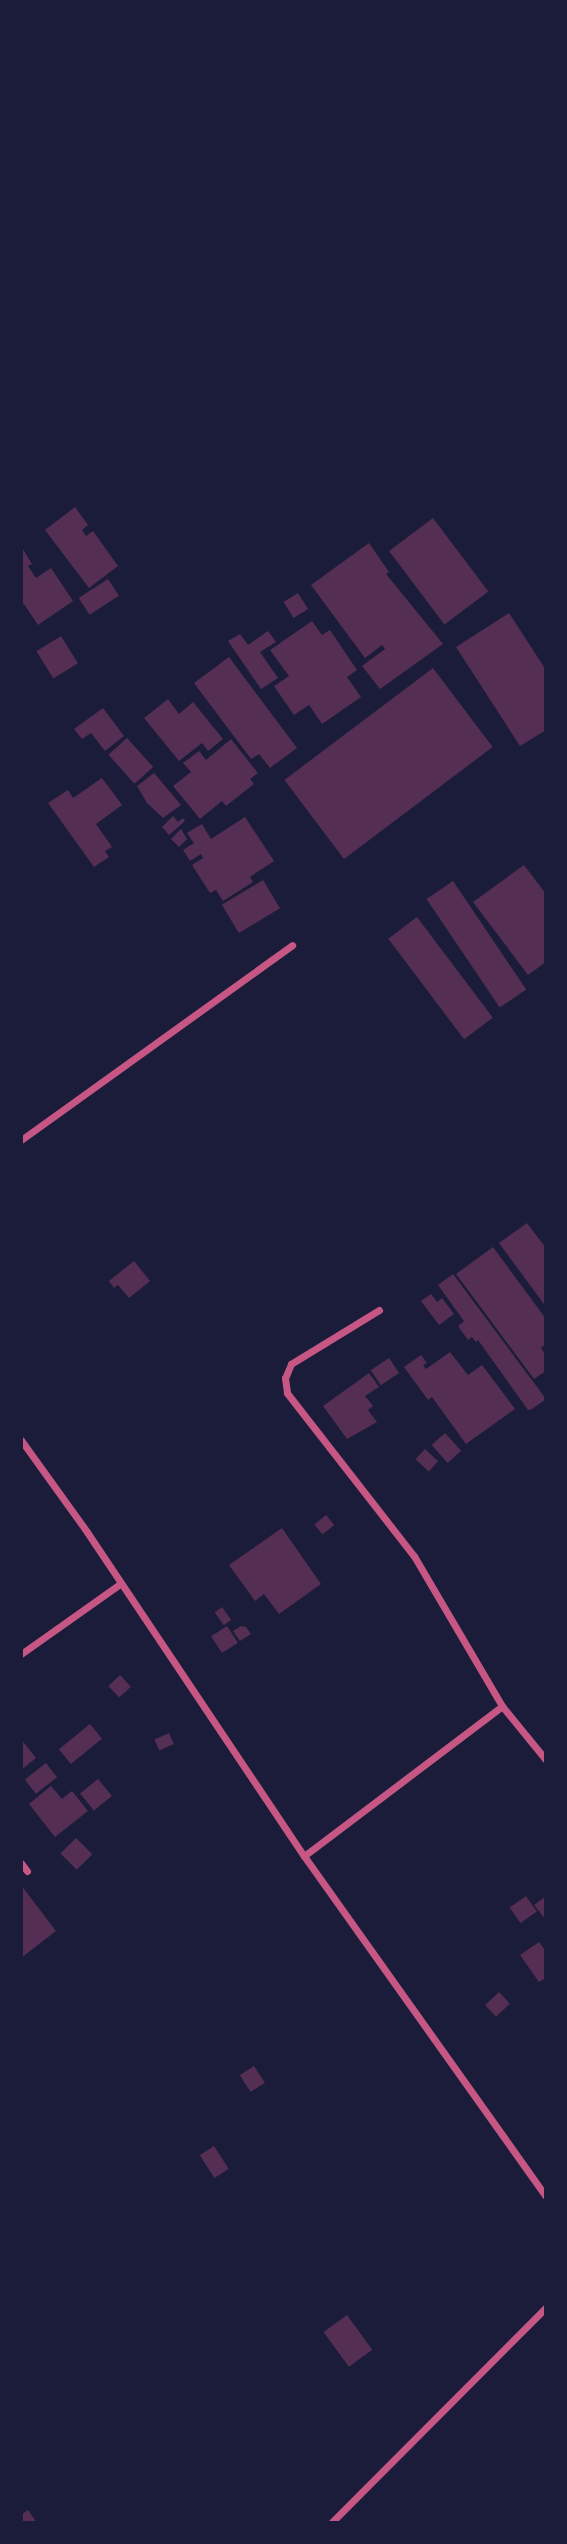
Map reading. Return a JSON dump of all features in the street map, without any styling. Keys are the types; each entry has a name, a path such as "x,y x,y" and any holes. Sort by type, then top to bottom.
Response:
{"street":[{"path":"21,1140 292,945"},
{"path":"379,1310 291,1364 285,1378 287,1393 414,1556 502,1706 546,1760"},
{"path":"21,1440 87,1532 304,1856 546,2196"},
{"path":"21,1654 120,1584"},
{"path":"304,1856 502,1706"},
{"path":"21,1863 27,1871"},
{"path":"331,2523 546,2307"}],"building":[{"path":"75,507 88,525 82,530 86,536 93,531 118,566 89,588 45,530"},
{"path":"433,518 488,591 444,625 389,551"},
{"path":"369,543 389,572 386,574 443,644 380,689 362,666 385,649 382,645 365,658 311,585"},
{"path":"21,546 32,564 28,566 36,578 51,568 73,601 38,625 24,604 21,606"},
{"path":"108,579 119,596 90,615 79,598"},
{"path":"298,593 308,609 294,618 284,602"},
{"path":"509,613 546,670 546,730 520,746 456,647"},
{"path":"312,621 322,635 330,630 357,670 347,677 361,697 322,724 309,705 294,715 274,686 289,676 270,650"},
{"path":"268,631 276,642 260,652 278,678 261,689 228,641 240,634 248,645"},
{"path":"61,636 78,663 53,679 36,651"},
{"path":"229,657 297,748 270,768 259,754 251,759 194,683"},
{"path":"433,668 493,747 344,859 284,780"},
{"path":"168,699 179,714 193,702 223,739 208,751 202,743 179,761 144,718"},
{"path":"103,708 124,736 105,751 91,733 82,739 74,729"},
{"path":"127,738 153,767 135,784 108,755"},
{"path":"231,739 258,773 250,779 254,784 226,806 222,801 200,819 173,786 191,772 183,763 199,751 206,760"},
{"path":"154,773 181,805 163,818 147,803 137,786"},
{"path":"102,778 122,805 96,824 112,847 105,851 109,857 94,867 48,803 68,790 73,798"},
{"path":"173,816 178,822 183,818 185,821 169,835 162,827"},
{"path":"245,817 274,861 250,877 253,882 223,901 216,890 210,893 192,865 203,858 201,854 190,861 183,850 194,843 187,833 202,824 211,839"},
{"path":"181,829 187,839 179,847 171,839"},
{"path":"524,865 546,894 546,962 528,975 473,902"},
{"path":"263,880 280,908 239,933 222,905"},
{"path":"453,881 526,990 500,1007 426,899"},
{"path":"417,917 493,1018 464,1039 388,939"},
{"path":"527,1223 546,1248 546,1307 499,1243"},
{"path":"493,1247 546,1319 546,1344 541,1348 546,1355 546,1371 534,1379 456,1274"},
{"path":"134,1261 150,1281 129,1298 118,1285 114,1288 109,1281"},
{"path":"453,1274 546,1399 532,1409 528,1410 478,1340 476,1342 472,1337 468,1340 458,1326 464,1321 438,1285"},
{"path":"431,1294 437,1302 442,1298 454,1314 439,1325 421,1301"},
{"path":"450,1352 468,1375 482,1365 515,1409 466,1444 432,1397 428,1400 404,1367 421,1355 427,1363 423,1365 426,1369"},
{"path":"389,1358 399,1373 381,1385 371,1370"},
{"path":"369,1373 379,1387 365,1396 373,1406 368,1410 377,1422 347,1439 323,1406"},
{"path":"445,1433 461,1451 448,1463 432,1445"},
{"path":"425,1449 438,1461 429,1472 415,1459"},
{"path":"326,1515 334,1525 323,1535 314,1524"},
{"path":"282,1528 321,1584 279,1614 264,1594 255,1601 229,1565"},
{"path":"222,1607 231,1620 224,1625 215,1612"},
{"path":"227,1626 238,1643 222,1653 211,1636"},
{"path":"241,1626 246,1627 251,1634 240,1641 233,1631"},
{"path":"120,1675 131,1687 119,1698 108,1686"},
{"path":"90,1724 102,1739 71,1764 59,1749"},
{"path":"169,1733 174,1744 159,1750 154,1740"},
{"path":"21,1739 36,1758 21,1770"},
{"path":"46,1763 57,1777 36,1794 25,1780"},
{"path":"98,1779 112,1796 94,1811 80,1793"},
{"path":"51,1786 62,1799 72,1791 88,1811 55,1837 29,1804"},
{"path":"76,1838 92,1854 77,1870 60,1854"},
{"path":"21,1885 56,1931 21,1958"},
{"path":"526,1896 537,1912 521,1923 510,1907"},
{"path":"546,1896 546,1920 534,1905"},
{"path":"539,1942 546,1951 546,1978 539,1982 520,1955"},
{"path":"499,1992 510,2004 496,2017 485,2005"},
{"path":"254,2066 265,2083 251,2092 240,2075"},
{"path":"214,2146 229,2169 214,2178 200,2155"},
{"path":"347,2315 372,2350 349,2367 324,2332"},
{"path":"28,2510 37,2523 21,2523 21,2515"}]}
